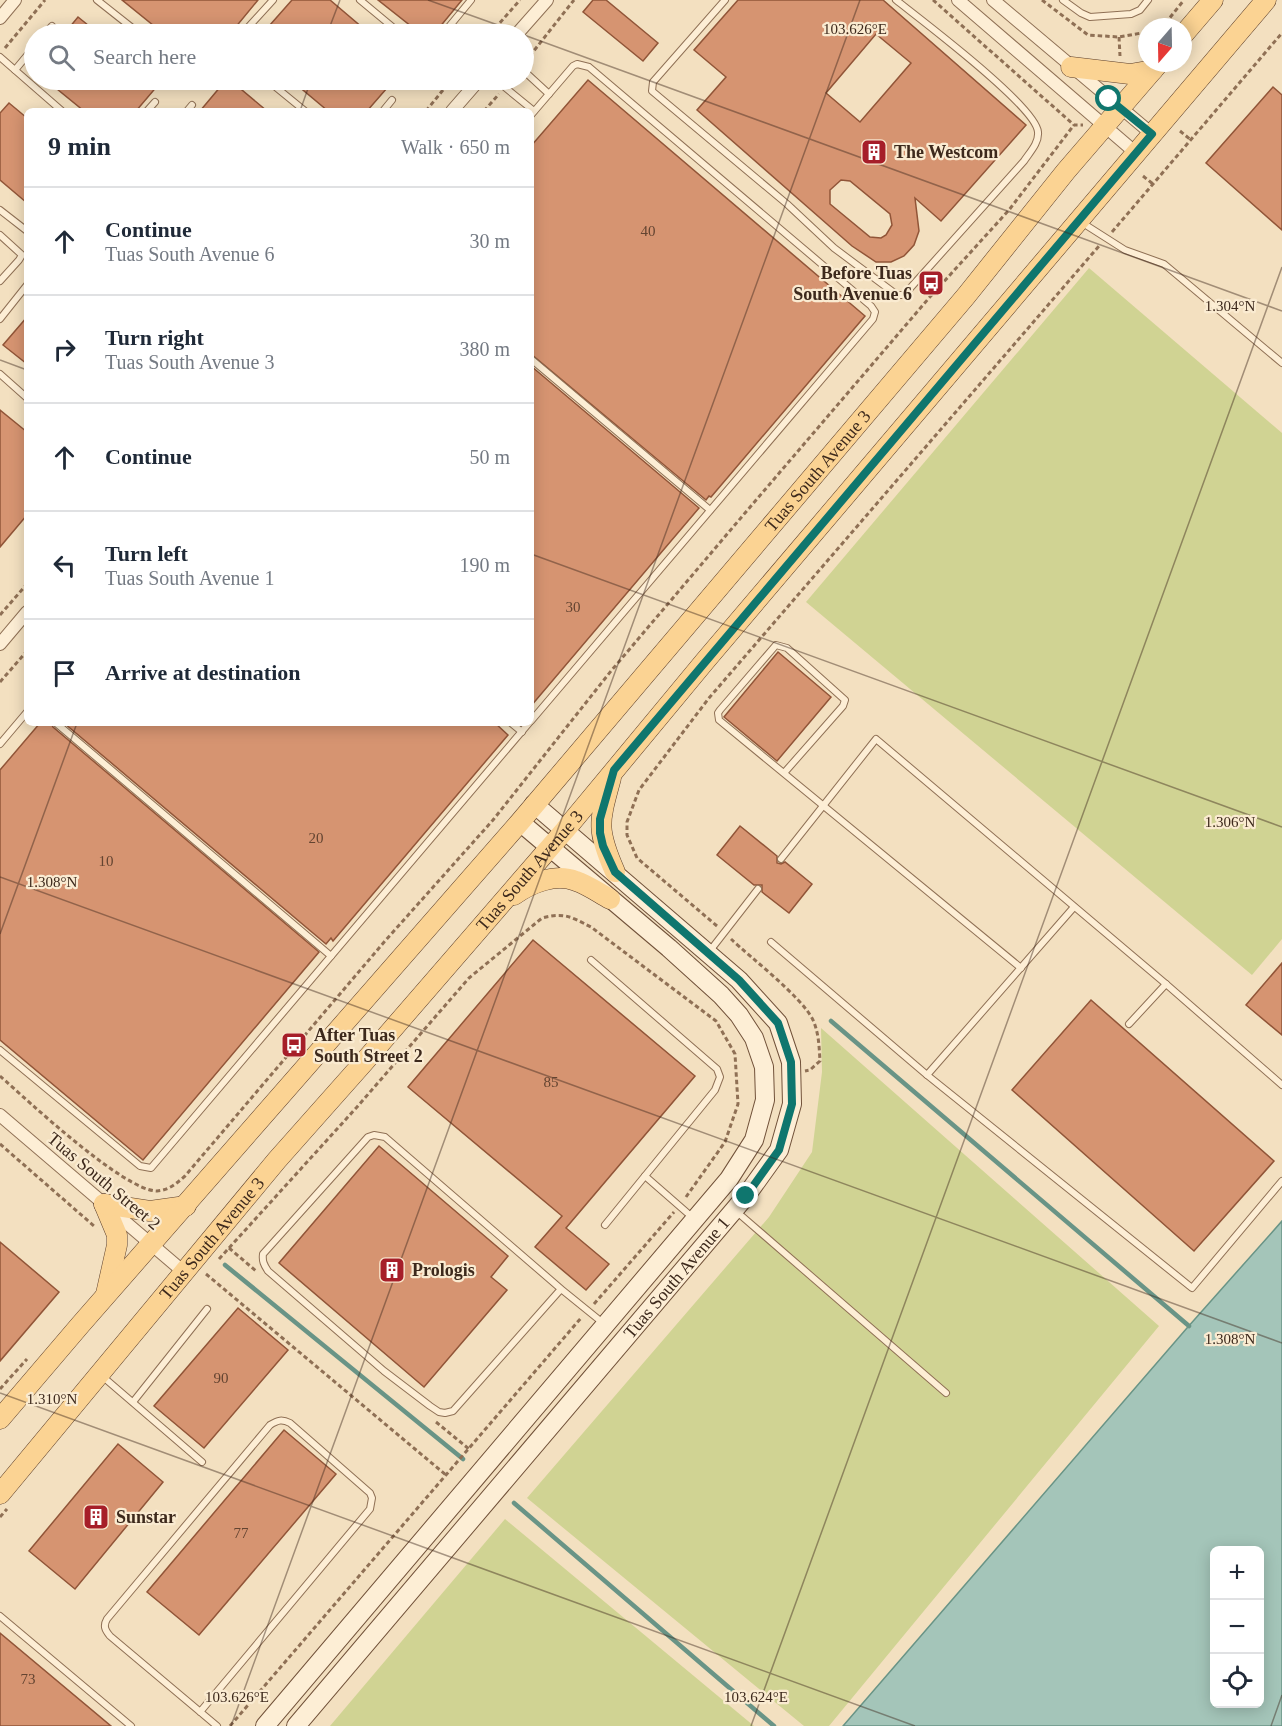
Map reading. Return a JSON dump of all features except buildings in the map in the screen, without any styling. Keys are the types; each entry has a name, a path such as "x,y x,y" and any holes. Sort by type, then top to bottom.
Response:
{"main road":[{"path":"1192,24 1213,0"},
{"name":"Tuas South Avenue 3","path":"0,1494 100,1375 192,1277 192,1262 277,1160 565,830 1266,0"},
{"path":"1071,67 1130,74 1138,72"},
{"name":"Tuas South Avenue 3","path":"0,1419 520,822 966,296 1066,171 1152,72"},
{"path":"614,770 600,819 600,833 603,846 615,872"},
{"name":"Tuas South Avenue 1","path":"296,1726 734,1210 779,1150 792,1104 791,1062 778,1023 739,980 534,804"},
{"name":"Tuas South Avenue 1","path":"265,1726 729,1179 754,1140 765,1100 764,1066 754,1038 739,1015 721,995 677,956 520,822"},
{"path":"500,905 521,890 550,878 575,880 610,898"},
{"path":"104,1204 150,1211 186,1206"},
{"path":"104,1204 117,1235 117,1245 105,1297"}],"street":[{"path":"0,18 15,0"},
{"path":"526,24 547,0"},
{"path":"958,0 1136,153"},
{"path":"993,0 1152,134"},
{"path":"455,108 469,91"},
{"path":"0,644 24,616"},
{"name":"Tuas South Street 2","path":"0,1115 151,1245 192,1277"}],"lane":[{"path":"97,0 127,24"},
{"path":"251,24 273,0"},
{"path":"360,0 389,24"},
{"path":"451,24 471,0"},
{"path":"725,0 653,82 652,91 787,204 834,248 897,295 904,295 1024,161 1036,145 1038,132 1032,117 1002,87 896,0"},
{"path":"1063,0 1090,17 1131,14 1140,10 1148,0"},
{"path":"0,56 24,78"},
{"path":"15,70 24,59"},
{"path":"534,112 573,66 577,64 589,67 876,312 873,319 534,717"},
{"path":"534,80 549,94"},
{"path":"38,90 59,108"},
{"path":"279,90 301,108"},
{"path":"507,90 527,108"},
{"path":"385,108 392,100"},
{"path":"150,108 155,102"},
{"path":"0,210 24,229"},
{"path":"1079,221 1125,250 1164,264 1282,363"},
{"path":"0,235 21,255 20,260 0,281"},
{"path":"0,319 24,289"},
{"path":"534,362 710,510"},
{"path":"0,374 24,395"},
{"path":"784,773 843,706 845,700 787,648 776,645 720,710 719,720 1021,968"},
{"path":"0,744 24,716"},
{"path":"60,726 331,956"},
{"path":"515,726 522,732"},
{"path":"0,1050 140,1166 148,1169 154,1166 527,726"},
{"path":"781,859 876,739 1282,1085"},
{"path":"708,953 758,888"},
{"path":"927,1075 1074,908"},
{"path":"771,942 927,1075 1192,1288 1282,1181"},
{"path":"591,960 717,1069 720,1077 715,1090 605,1225"},
{"path":"1129,1024 1166,984"},
{"path":"561,1289 453,1411 439,1412 384,1371 268,1271 264,1265 263,1254 368,1137 379,1135 385,1137 606,1325"},
{"path":"645,1176 695,1219"},
{"path":"734,1210 946,1393"},
{"path":"133,1402 207,1309"},
{"path":"100,1375 201,1462"},
{"path":"200,1712 370,1509 372,1498 370,1493 284,1420 277,1420 270,1425 104,1624 110,1636 200,1712 217,1726"},
{"path":"0,1616 131,1726"}],"path":[{"path":"26,24 45,0"},
{"path":"499,24 520,0"},
{"path":"534,51 574,0"},
{"path":"933,0 1074,125 1083,125"},
{"path":"1170,18 1184,0"},
{"path":"0,56 24,26"},
{"path":"791,1072 810,1070 820,1061 819,1038 812,1018 792,995 637,858 627,836 627,822 639,790 709,698 1282,33"},
{"path":"1121,64 1119,37 1138,34"},
{"path":"429,108 445,90"},
{"path":"0,1076 64,1133 125,1179 154,1191 170,1189 185,1176 385,941 493,820 611,671 745,513 929,298 1009,210 1074,125"},
{"path":"1180,131 1191,140"},
{"path":"1143,176 1153,184"},
{"path":"0,615 24,587"},
{"path":"0,682 24,654"},
{"path":"213,1265 357,1107 469,978 542,918 557,914"},
{"path":"0,1144 98,1229"},
{"path":"192,1277 206,1274 446,1475"},
{"path":"0,1389 30,1355"}],"green space":[{"path":"1089,268 1282,433 1282,939 1252,975 806,602"},
{"path":"821,1028 1159,1326 829,1726 804,1726 527,1498 769,1217 812,1152 822,1072"},
{"path":"505,1519 754,1726 330,1726"}],"water":[{"path":"1282,1221 1282,1726 843,1726 1187,1328"}],"waterway":[{"path":"831,1021 1189,1326"},
{"path":"225,1265 463,1459"},
{"path":"514,1503 774,1726"}],"place":[{"name":"The Westcom","path":"874,152"},
{"name":"Before Tuas South Avenue 6","path":"931,283"},
{"name":"After Tuas South Street 2","path":"294,1045"},
{"name":"Prologis","path":"392,1270"},
{"name":"Sunstar","path":"96,1517"}],"route":[{"path":"746,1196 779,1150 792,1104 791,1062 778,1023 739,980 615,872 603,846 600,833 600,819 614,770 1152,134 1109,99"}]}
